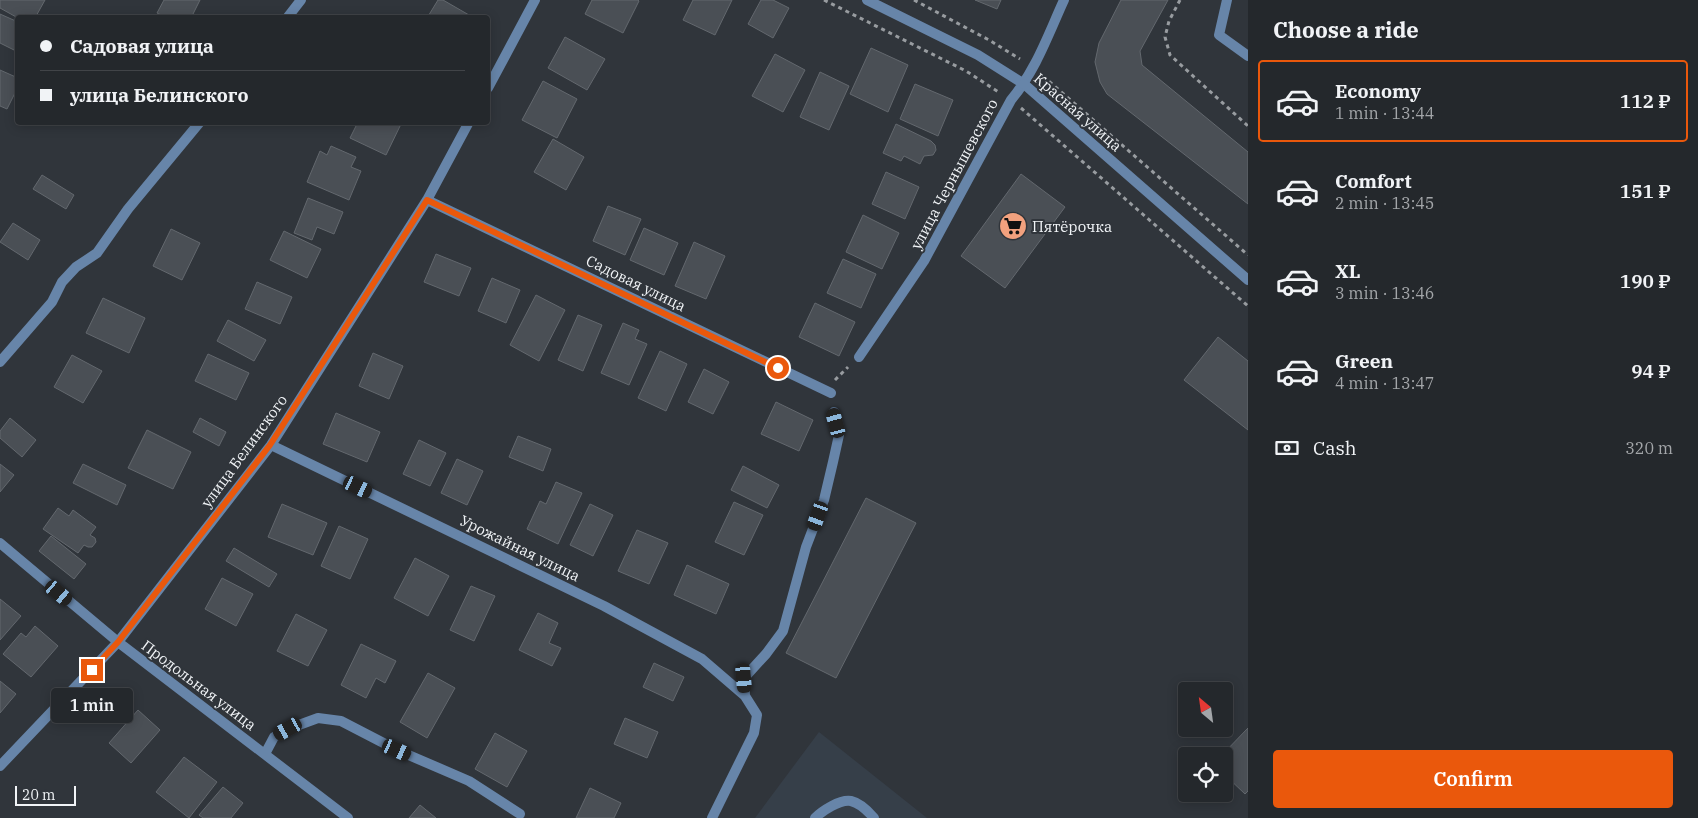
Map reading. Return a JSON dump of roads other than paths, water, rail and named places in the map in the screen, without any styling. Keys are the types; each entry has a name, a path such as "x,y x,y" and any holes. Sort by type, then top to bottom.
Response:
{"street":[{"path":"289,15 301,0"},
{"path":"490,84 535,0"},
{"name":"Красная улица","path":"867,0 978,55 1024,84 1248,279"},
{"name":"улица Чернышевского","path":"858,357 924,261 1011,100 1034,68 1064,0"},
{"path":"1227,0 1219,35 1248,56"},
{"path":"0,362 52,302 62,282 76,267 97,253 128,209 198,125"},
{"name":"улица Белинского","path":"0,766 118,642 270,445 427,200 467,125"},
{"name":"Садовая улица","path":"427,200 831,393"},
{"path":"712,818 754,734 757,716 745,696 744,678 766,654 783,631 806,547 824,500 833,462 839,435 834,412"},
{"name":"Урожайная улица","path":"270,445 604,606 702,659 745,696"},
{"name":"Продольная улица","path":"0,543 118,642 348,818"},
{"name":"Продольная улица","path":"265,754 274,737 288,729 318,718 341,721 397,750 469,781 520,814"},
{"path":"815,818 835,804 850,801 866,809 874,818"}],"place":[{"name":"Пятёрочка","path":"1013,226"}]}
